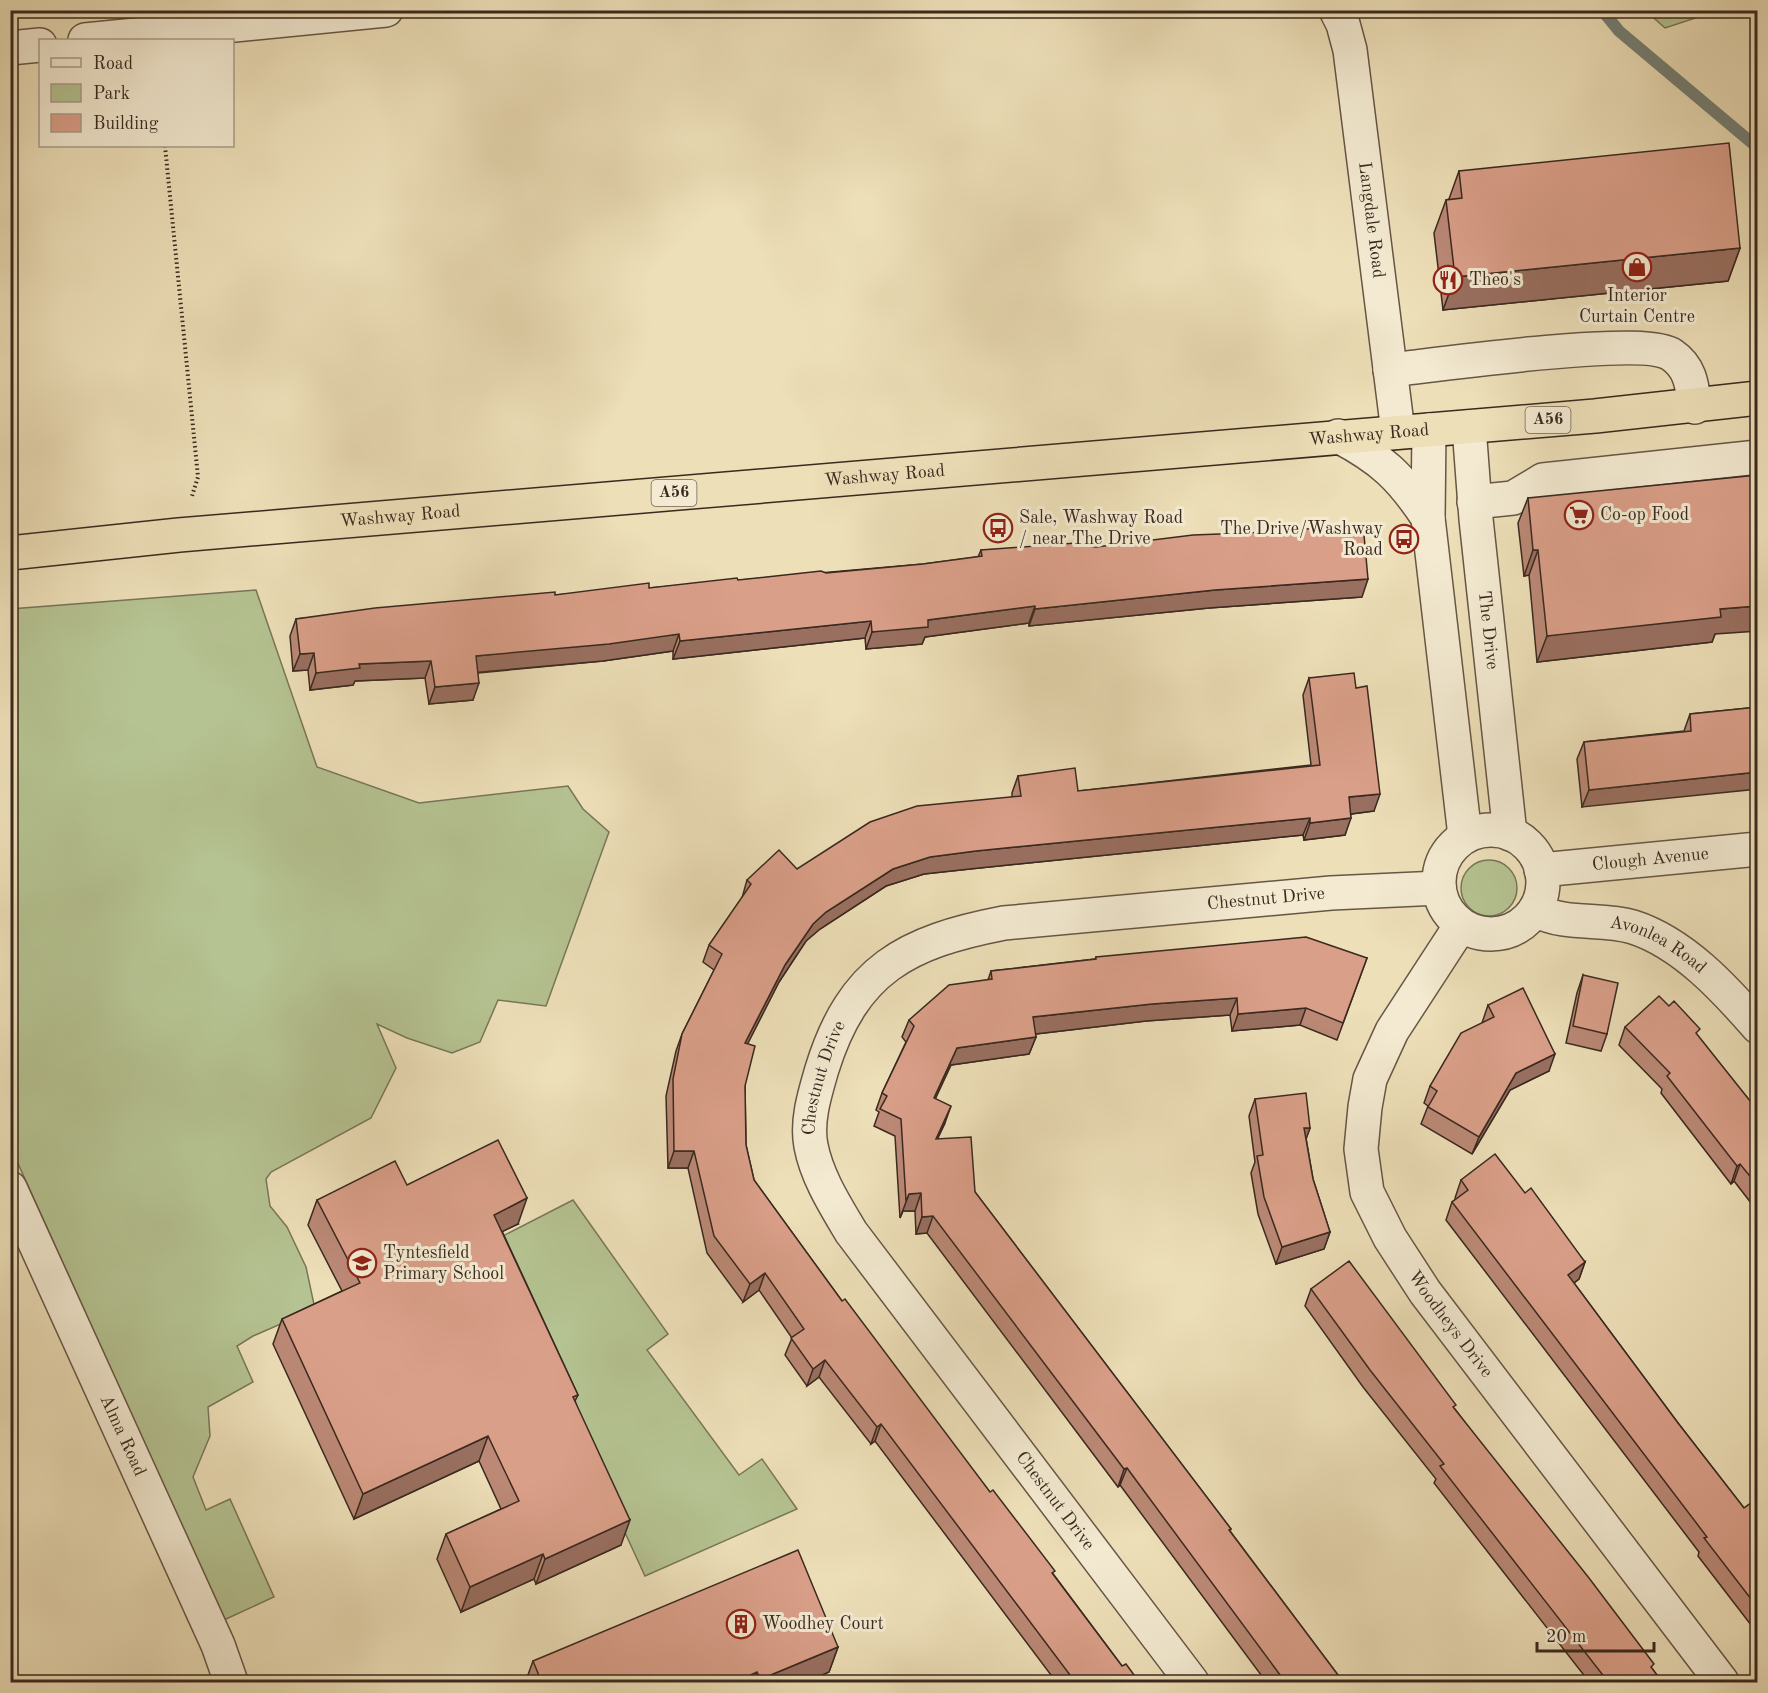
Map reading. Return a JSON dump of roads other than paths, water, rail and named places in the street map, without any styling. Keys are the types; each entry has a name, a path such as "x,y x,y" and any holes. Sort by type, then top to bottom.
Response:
{"highway":[{"name":"Washway Road","path":"10,553 180,536 1695,407 1758,398"}],"street":[{"path":"90,39 155,22 386,10"},
{"name":"Langdale Road","path":"1336,10 1343,24 1350,50 1390,370 1414,431"},
{"path":"10,48 39,45"},
{"path":"1390,370 1587,350 1660,349 1672,355 1691,375 1695,407"},
{"name":"The Drive","path":"1469,427 1474,502 1510,834"},
{"path":"1414,431 1428,518 1466,836"},
{"path":"1338,436 1383,463 1407,486 1428,518"},
{"path":"1474,502 1513,498 1543,480 1758,457"},
{"path":"1495,830 1510,834 1525,843 1536,856 1543,885 1535,910 1526,920 1502,933 1487,934 1461,925 1443,902 1439,888 1444,859 1453,846 1466,836 1479,831 1495,830"},
{"name":"Clough Avenue","path":"1541,870 1758,849"},
{"name":"Chestnut Drive","path":"1192,1683 851,1232 827,1190 810,1145 811,1113 832,1037 854,998 888,964 918,947 953,933 1004,923 1331,893 1439,888"},
{"name":"Avonlea Road","path":"1535,910 1553,919 1633,927 1664,942 1699,968 1758,1027"},
{"name":"Woodheys Drive","path":"1461,925 1392,1031 1370,1079 1361,1149 1367,1192 1390,1238 1425,1292 1722,1683"},
{"name":"Alma Road","path":"10,1188 218,1645 231,1683"}],"waterway":[{"path":"1602,10 1619,31 1758,148"}],"place":[{"name":"Interior Curtain Centre","path":"1637,267"},
{"name":"Theo's","path":"1448,280"},
{"name":"Co-op Food","path":"1579,515"},
{"name":"Sale, Washway Road / near The Drive","path":"998,528"},
{"name":"The Drive/Washway Road","path":"1404,539"},
{"name":"Tyntesfield Primary School","path":"362,1263"},
{"name":"Woodhey Court","path":"741,1624"}]}
